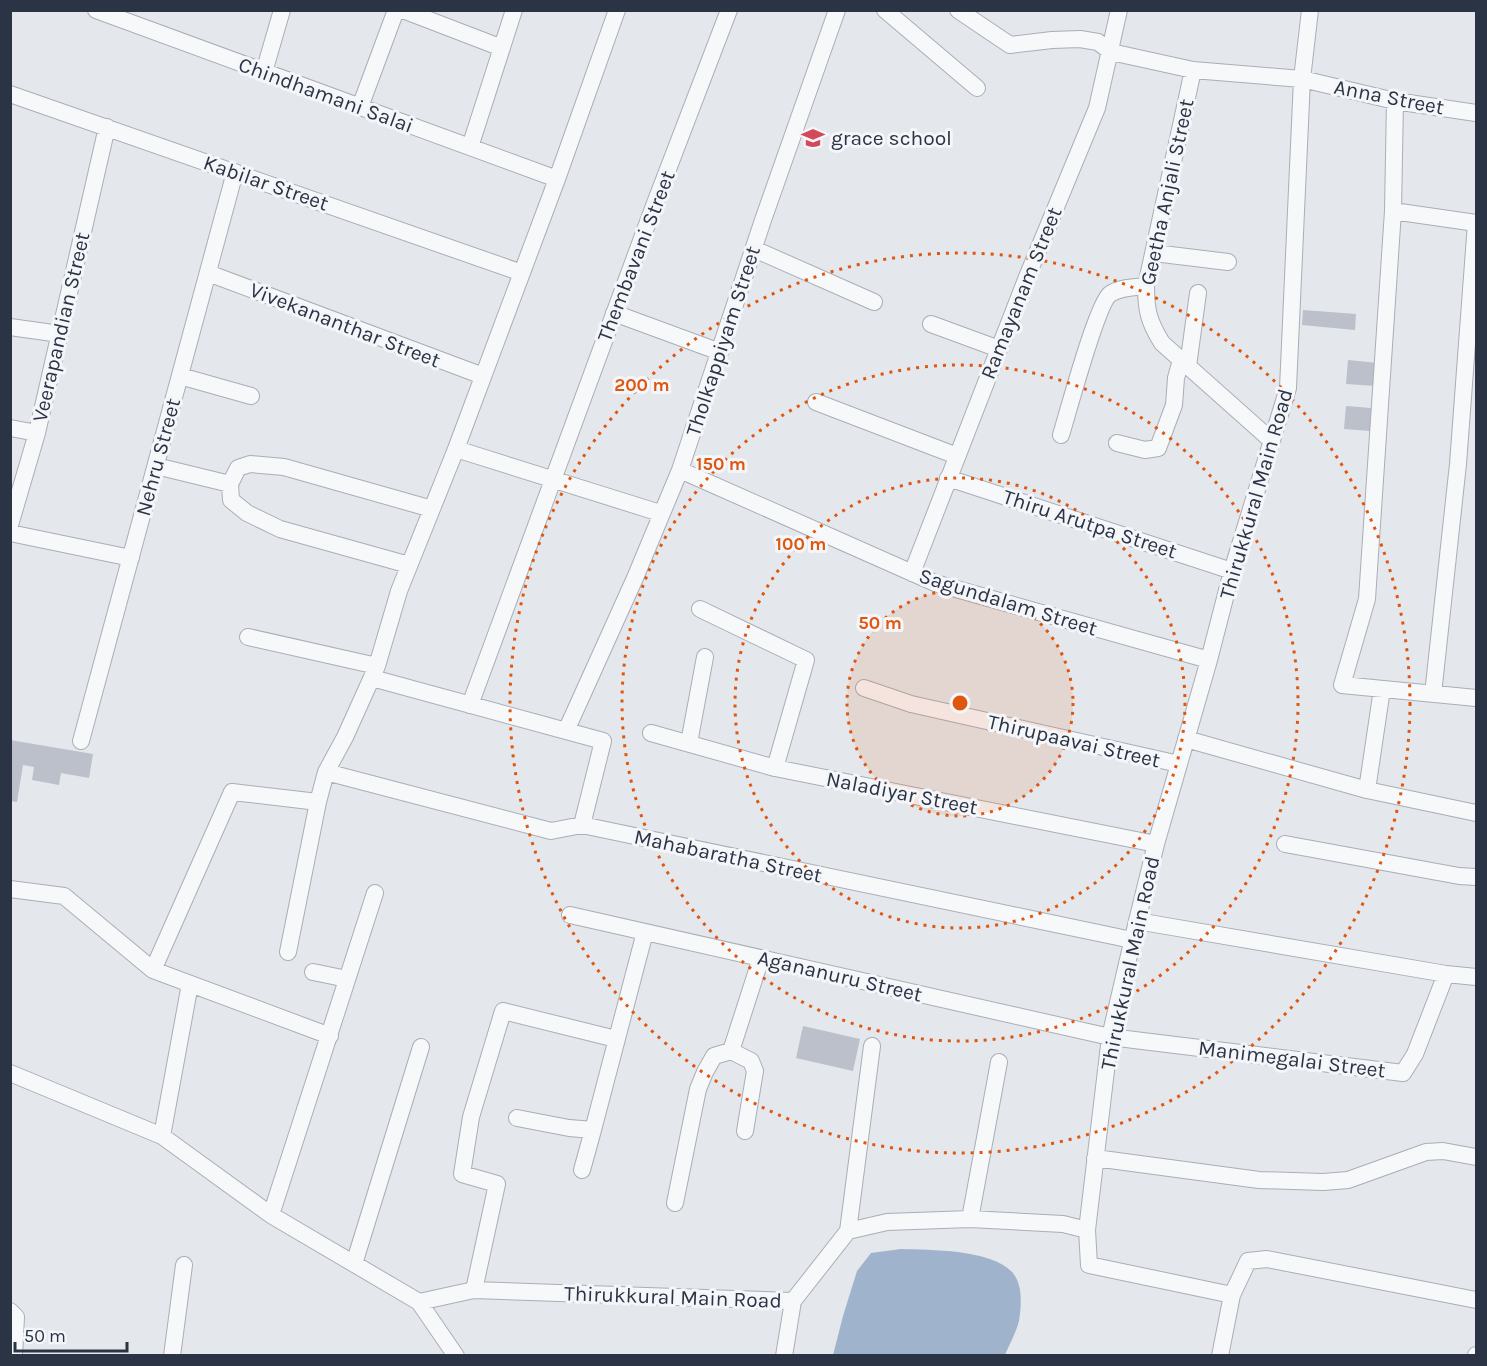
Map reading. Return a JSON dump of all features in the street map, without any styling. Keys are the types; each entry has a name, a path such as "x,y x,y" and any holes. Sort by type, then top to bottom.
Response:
{"street":[{"name":"Chindhamani Salai","path":"96,10 557,179"},
{"path":"264,72 282,10"},
{"path":"360,107 396,10"},
{"path":"403,10 502,48"},
{"path":"470,147 514,10"},
{"path":"288,952 326,772 345,737 374,672 399,591 456,449 557,179 617,10"},
{"name":"Thembavani Street","path":"470,705 614,313 729,10"},
{"name":"Tholkappiyam Street","path":"566,731 635,578 660,513 680,470 837,10"},
{"path":"885,10 976,88"},
{"name":"Anna Street","path":"958,10 1010,45 1080,39 1098,42 1111,52 1193,70 1302,79 1395,101 1476,112"},
{"name":"Ramayanam Street","path":"912,573 1027,277 1096,108 1111,52 1119,10"},
{"name":"Thirukkural Main Road","path":"1232,1295 1089,1265 1087,1230 1110,1037 1132,940 1156,843 1232,571 1288,388 1302,79 1310,10"},
{"name":"Geetha Anjali Street","path":"1193,70 1146,286 1146,307 1151,326 1162,343 1272,441"},
{"name":"Kabilar Street","path":"10,94 522,273"},
{"path":"1395,101 1393,211 1367,599 1342,685 1476,698"},
{"name":"Veerapandian Street","path":"10,525 37,433 107,128"},
{"name":"Nehru Street","path":"81,741 235,172"},
{"path":"1393,211 1476,223 1458,464 1433,694"},
{"path":"754,249 874,302"},
{"path":"1154,253 1228,262"},
{"name":"Vivekananthar Street","path":"208,273 483,376"},
{"path":"1061,435 1098,314 1108,295 1118,290 1146,286"},
{"path":"1117,443 1145,450 1158,448 1174,405 1176,378 1184,363 1198,293"},
{"path":"614,313 720,352"},
{"path":"931,324 999,349"},
{"path":"10,327 60,334"},
{"path":"180,376 251,396"},
{"path":"816,402 957,456"},
{"path":"10,428 37,433"},
{"path":"456,449 660,513"},
{"path":"409,565 280,529 247,513 231,500 230,484 238,468 250,464 285,467 432,509"},
{"path":"156,466 230,484"},
{"name":"Sagundalam Street","path":"680,470 935,583 1209,660"},
{"name":"Thiru Arutpa Street","path":"948,478 1232,571"},
{"path":"10,533 131,558"},
{"path":"700,609 806,660 775,768"},
{"path":"248,637 374,672 470,705 603,741 582,825"},
{"path":"689,744 705,657"},
{"name":"Thirupaavai Street","path":"864,688 911,704 1179,764"},
{"path":"1367,790 1382,689"},
{"name":"Naladiyar Street","path":"651,733 775,768 1156,843"},
{"path":"1186,739 1367,790 1476,813"},
{"name":"Mahabaratha Street","path":"326,772 551,831 582,825 1132,940"},
{"path":"153,970 232,792 318,802"},
{"path":"1285,844 1459,876 1476,877"},
{"path":"10,889 64,896 153,970 330,1036"},
{"path":"271,1215 375,893"},
{"name":"Agananuru Street","path":"570,915 1110,1037"},
{"path":"1137,921 1446,974 1476,977"},
{"path":"582,1170 645,932"},
{"path":"731,1050 761,958"},
{"path":"313,972 347,979"},
{"name":"Manimegalai Street","path":"1110,1037 1403,1073 1415,1054 1446,974"},
{"path":"162,1136 190,984"},
{"path":"474,1290 497,1184 462,1174 471,1117 503,1011 616,1039"},
{"path":"872,1046 848,1231 887,1222 970,1219 1063,1224 1087,1230"},
{"path":"354,1264 421,1047"},
{"path":"675,1203 698,1089 714,1056 731,1050 751,1061 755,1071 745,1131"},
{"path":"970,1219 999,1062"},
{"path":"10,1073 162,1136 271,1215 419,1302 456,1356"},
{"path":"517,1118 593,1130"},
{"path":"1095,1158 1259,1180 1323,1182 1348,1180 1426,1152 1443,1151 1476,1157"},
{"name":"Thirukkural Main Road","path":"419,1302 474,1290 793,1301 848,1231"},
{"path":"1224,1355 1232,1295 1248,1261 1267,1259 1476,1300"},
{"path":"172,1356 184,1265"},
{"path":"784,1356 793,1301"},
{"path":"10,1311 16,1317 14,1356"}],"water":[{"path":"901,1249 979,1256 1006,1267 1015,1276 1020,1292 1019,1321 1005,1355 833,1355 857,1271 871,1253"}],"building":[{"path":"1303,310 1356,314 1355,330 1302,325"},
{"path":"1348,360 1378,363 1376,386 1346,384"},
{"path":"1346,406 1371,408 1370,431 1344,429"},
{"path":"10,740 93,754 89,778 61,773 59,785 32,780 34,767 23,765 17,802 10,801"},
{"path":"803,1026 860,1039 853,1071 796,1058"}],"place":[{"name":"grace school","path":"813,138"}]}
